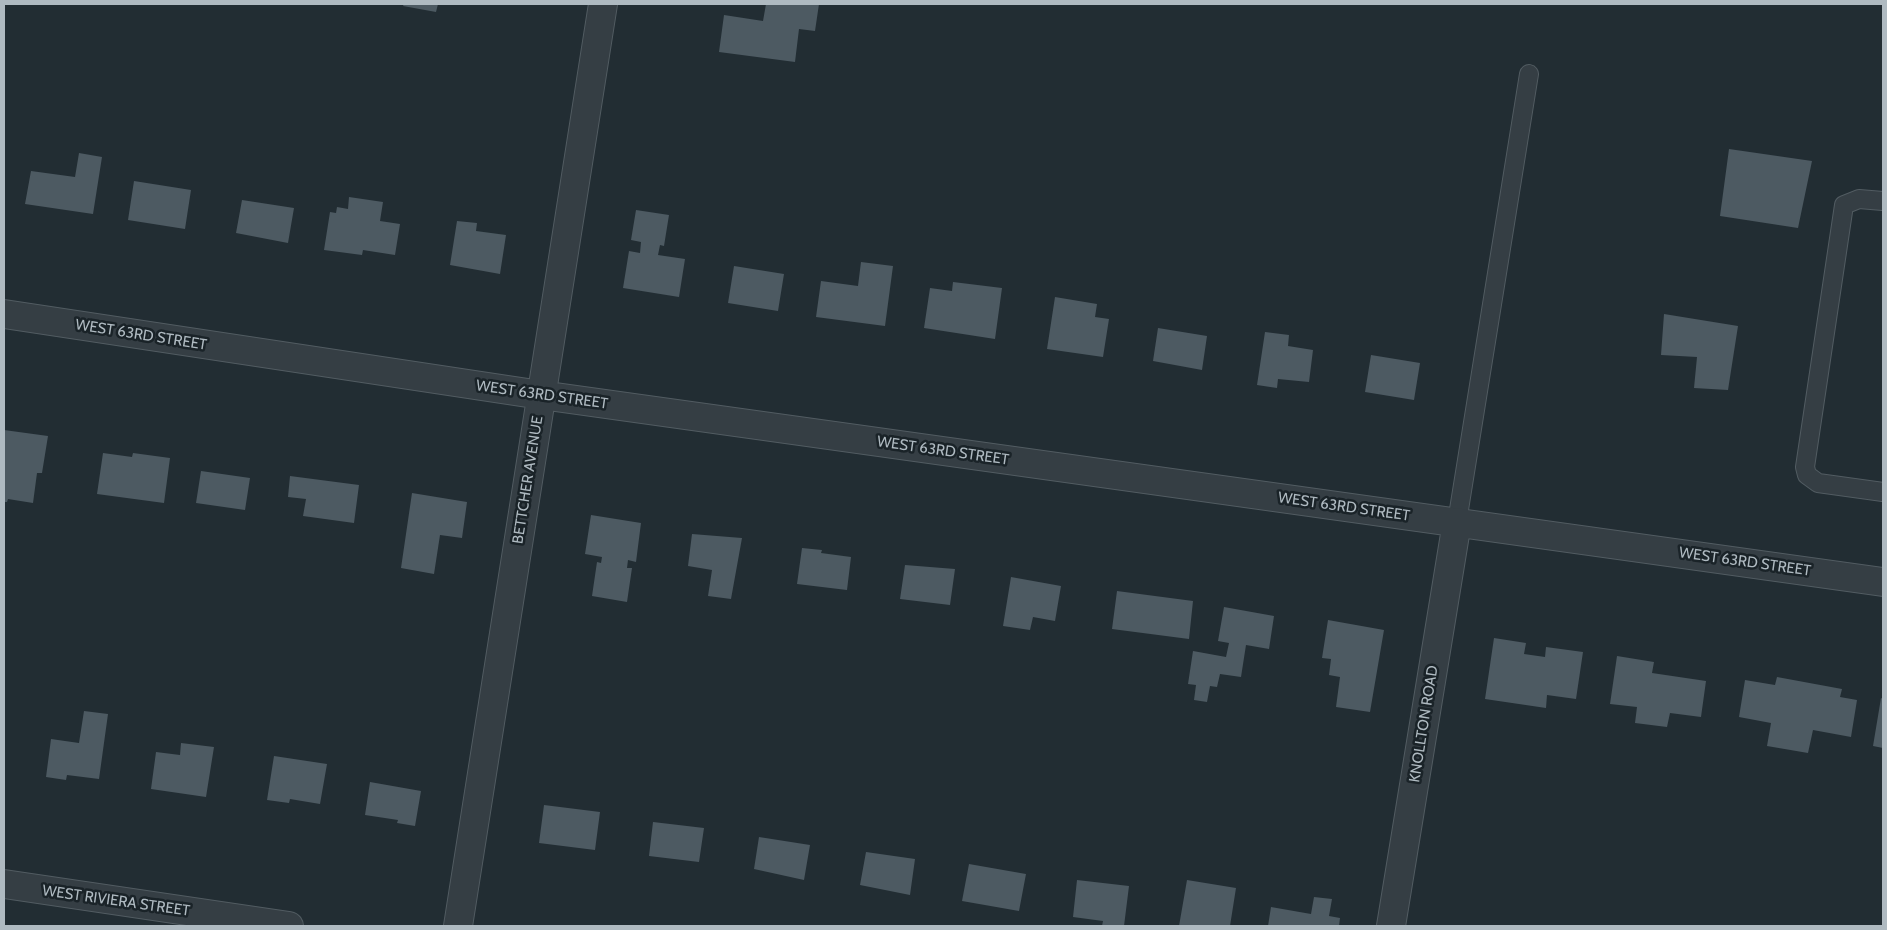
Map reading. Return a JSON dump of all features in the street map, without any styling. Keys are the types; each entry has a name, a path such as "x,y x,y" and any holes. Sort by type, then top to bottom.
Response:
{"street":[{"name":"BETTCHER AVENUE","path":"458,926 603,4"},
{"name":"WEST 63RD STREET","path":"4,314 541,395 1883,582"},
{"name":"KNOLLTON ROAD","path":"1391,926 1457,522"},
{"name":"WEST RIVIERA STREET","path":"4,884 288,926"}],"lane":[{"path":"1457,522 1530,74"},
{"path":"1883,201 1859,200 1844,205 1806,468 1807,475 1818,483 1883,492"}],"building":[{"path":"404,4 438,4 436,12 403,6"},
{"path":"766,4 819,4 815,31 799,29 795,62 719,52 724,15 763,21"},
{"path":"1729,149 1812,161 1798,228 1720,216"},
{"path":"79,153 102,157 93,214 25,204 31,171 75,177"},
{"path":"134,181 191,190 185,229 128,220"},
{"path":"349,197 383,202 380,221 400,224 395,255 363,250 362,255 324,250 330,212 336,213 337,207 348,209"},
{"path":"242,200 294,208 288,243 236,233"},
{"path":"636,210 669,215 664,246 660,245 658,255 685,259 679,297 623,288 629,251 640,253 641,242 631,240"},
{"path":"457,221 477,223 476,231 506,235 500,274 450,265"},
{"path":"861,262 893,266 885,326 816,317 821,281 858,286"},
{"path":"734,266 784,274 778,311 728,303"},
{"path":"953,282 1002,288 995,339 924,328 930,288 952,291"},
{"path":"1055,297 1097,304 1095,317 1109,319 1103,357 1047,349"},
{"path":"1664,314 1738,326 1728,390 1694,388 1697,357 1661,355"},
{"path":"1158,328 1207,336 1202,370 1153,361"},
{"path":"1265,332 1289,335 1288,346 1313,350 1309,382 1278,379 1277,388 1257,385"},
{"path":"1371,355 1420,363 1414,400 1365,392"},
{"path":"4,430 48,436 42,473 37,473 33,503 8,499 7,502 4,502"},
{"path":"103,453 132,457 133,453 170,458 164,503 97,494"},
{"path":"201,471 250,478 245,510 196,503"},
{"path":"290,476 359,485 354,523 303,516 306,499 288,497"},
{"path":"412,493 467,502 462,538 440,535 434,574 401,568"},
{"path":"591,515 641,523 636,562 628,560 627,568 632,568 627,602 592,596 597,562 601,563 602,557 585,554"},
{"path":"692,534 742,538 731,599 708,596 712,570 688,566"},
{"path":"802,548 822,550 821,553 851,557 847,590 797,584"},
{"path":"905,565 955,569 950,605 900,599"},
{"path":"1011,577 1061,586 1055,621 1033,617 1030,630 1003,626"},
{"path":"1117,591 1193,601 1189,639 1112,629"},
{"path":"1224,607 1274,616 1269,649 1246,645 1241,677 1220,674 1217,687 1210,686 1207,702 1194,700 1196,685 1188,684 1193,651 1226,657 1229,643 1218,641"},
{"path":"1328,620 1384,630 1370,712 1336,707 1340,677 1329,675 1331,659 1322,658"},
{"path":"1494,638 1526,643 1524,654 1545,657 1546,647 1583,652 1576,699 1547,695 1546,708 1485,699"},
{"path":"1617,656 1654,662 1652,673 1706,681 1701,717 1670,713 1667,727 1635,723 1637,707 1610,704"},
{"path":"1777,677 1842,689 1840,697 1857,700 1851,737 1813,730 1808,753 1767,746 1771,723 1739,717 1745,680 1775,685"},
{"path":"1881,698 1883,699 1883,748 1873,746"},
{"path":"84,711 108,714 99,779 67,775 66,780 46,777 51,739 79,743"},
{"path":"181,743 214,747 206,797 151,789 156,752 180,755"},
{"path":"274,756 327,764 320,804 290,799 289,803 267,800"},
{"path":"370,782 421,791 415,826 397,823 398,820 365,815"},
{"path":"544,805 600,812 595,850 539,843"},
{"path":"653,822 704,828 699,862 649,856"},
{"path":"759,837 810,845 804,880 754,869"},
{"path":"866,852 915,859 910,895 860,885"},
{"path":"969,864 1026,874 1019,911 962,901"},
{"path":"1077,880 1129,886 1124,926 1102,926 1103,921 1073,917"},
{"path":"1187,880 1236,888 1230,926 1179,926"},
{"path":"1314,897 1332,899 1329,916 1340,918 1339,926 1268,926 1271,907 1311,914"}]}
